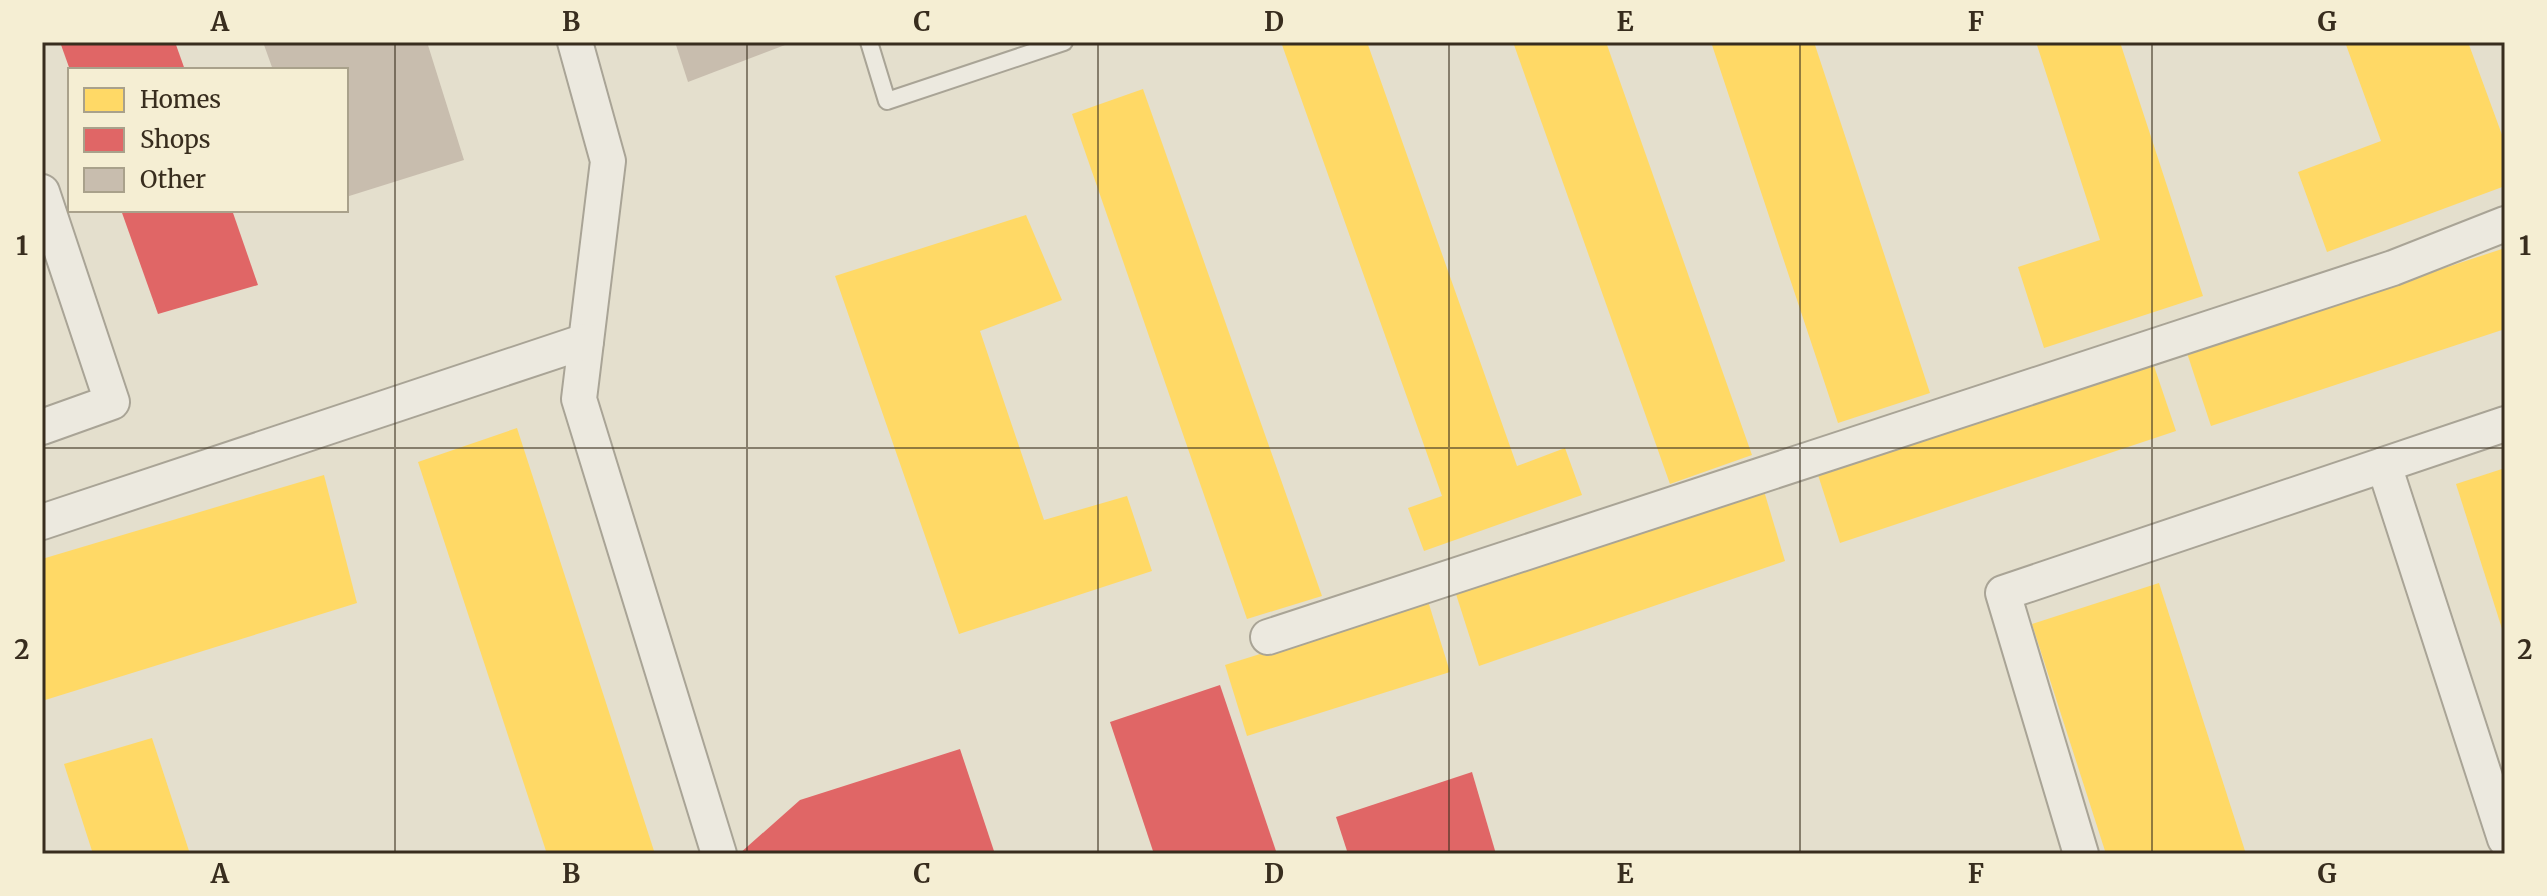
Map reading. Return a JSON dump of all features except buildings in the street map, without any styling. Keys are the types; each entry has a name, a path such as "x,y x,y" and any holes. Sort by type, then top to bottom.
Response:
{"street":[{"path":"575,42 608,161 579,399 719,854"},
{"path":"42,192 112,402 42,427"},
{"path":"1268,637 2393,268 2505,224"},
{"path":"42,522 586,341"},
{"path":"2081,854 2003,593 2505,424"},
{"path":"2384,465 2505,839"}],"lane":[{"path":"869,42 887,101 1064,42"}]}
